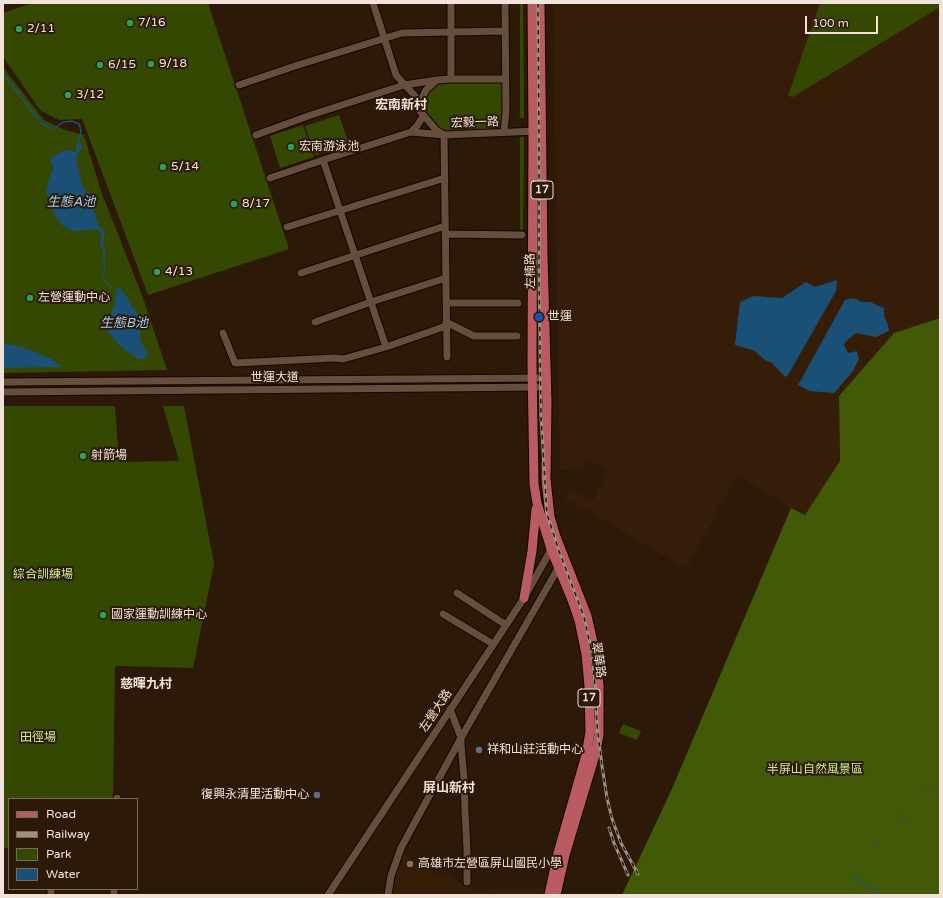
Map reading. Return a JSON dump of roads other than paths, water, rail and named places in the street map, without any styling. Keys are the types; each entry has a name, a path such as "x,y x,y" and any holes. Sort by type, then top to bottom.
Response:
{"main road":[{"name":"左楠路","path":"532,3 543,254 546,382 546,478 550,517 556,537"},
{"name":"左楠路","path":"537,503 534,484 533,382 540,3"},
{"name":"翠華路","path":"537,503 551,550 579,620 586,654 589,686 590,732 586,755 558,853 549,895"},
{"path":"524,598 532,551 537,503"},
{"name":"翠華路","path":"556,537 587,616 595,651 599,685 599,735 595,755 565,855 556,895"}],"street":[{"name":"宏毅一路","path":"373,3 394,73 415,96 423,116 436,130 444,135 537,131"},
{"path":"451,3 452,79"},
{"path":"504,132 506,110 505,3"},
{"path":"239,85 402,33 505,31"},
{"path":"256,135 311,115 404,85 452,79 505,79"},
{"path":"419,104 426,90 437,80"},
{"path":"411,132 423,116"},
{"path":"270,178 411,132 444,135 446,357"},
{"path":"323,160 386,347"},
{"path":"287,227 444,178"},
{"path":"301,273 445,226"},
{"path":"445,234 522,235"},
{"path":"315,322 446,278"},
{"path":"446,303 518,303"},
{"path":"223,333 236,363 335,358 343,360 386,347 446,324 474,336 516,336"},
{"name":"世運大道","path":"3,382 546,382"},
{"name":"世運大道","path":"3,392 533,382"},
{"name":"左營大路","path":"328,895 524,598 551,550 556,537"},
{"path":"388,895 391,876 401,848 461,738 564,557"},
{"path":"457,593 506,625"},
{"path":"443,614 494,644"},
{"path":"450,710 461,738 464,778 467,882"}],"water":[{"name":"生態A池","path":"79,142 81,143 82,148 76,157 81,181 83,187 89,194 99,226 104,231 103,244 105,250 105,271 103,277 117,290 119,288 121,289 141,318 140,340 146,350 147,355 144,359 139,359 127,352 117,343 108,331 108,319 114,307 115,295 117,291 105,282 102,277 104,272 103,250 100,246 100,231 95,229 72,231 63,226 52,209 46,191 53,170 52,163 49,159 68,150 74,152 76,151 77,144"},
{"path":"837,280 836,291 788,375 785,377 772,363 765,360 755,351 735,345 740,302 753,296 782,298 806,282 815,287"},
{"path":"854,298 861,302 870,302 884,308 884,316 889,331 876,337 856,333 846,341 844,345 848,353 857,351 859,359 853,371 834,393 809,391 798,385 845,300"},
{"path":"3,343 25,348 50,358 63,367 3,368"}],"waterway":[{"path":"3,74 41,123 50,128 55,128 63,122 72,121 79,124 81,131 79,142"},
{"path":"852,875 880,895"}],"railway":[{"path":"538,3 541,417 547,514 559,551 584,617 592,653 597,725 607,798 612,819 621,843 638,874"},
{"path":"609,828 628,875"}],"place":[{"name":"7/16","path":"130,23"},
{"name":"2/11","path":"19,29"},
{"name":"9/18","path":"151,64"},
{"name":"6/15","path":"100,65"},
{"name":"3/12","path":"68,95"},
{"name":"宏南游泳池","path":"291,147"},
{"name":"5/14","path":"163,167"},
{"name":"8/17","path":"234,204"},
{"name":"4/13","path":"157,272"},
{"name":"左營運動中心","path":"30,298"},
{"name":"世運","path":"539,317"},
{"name":"射箭場","path":"83,456"},
{"name":"國家運動訓練中心","path":"103,615"},
{"name":"祥和山莊活動中心","path":"479,750"},
{"name":"復興永清里活動中心","path":"317,795"},
{"name":"高雄市左營區屏山國民小學","path":"410,864"}],"district":[{"name":"宏南新村","path":"401,106"},
{"name":"慈暉九村","path":"146,685"},
{"name":"屏山新村","path":"449,789"}],"water label":[{"name":"生態B池","path":"124,324"}],"park label":[{"name":"綜合訓練場","path":"43,575"},
{"name":"田徑場","path":"38,738"},
{"name":"半屏山自然風景區","path":"815,770"}]}
